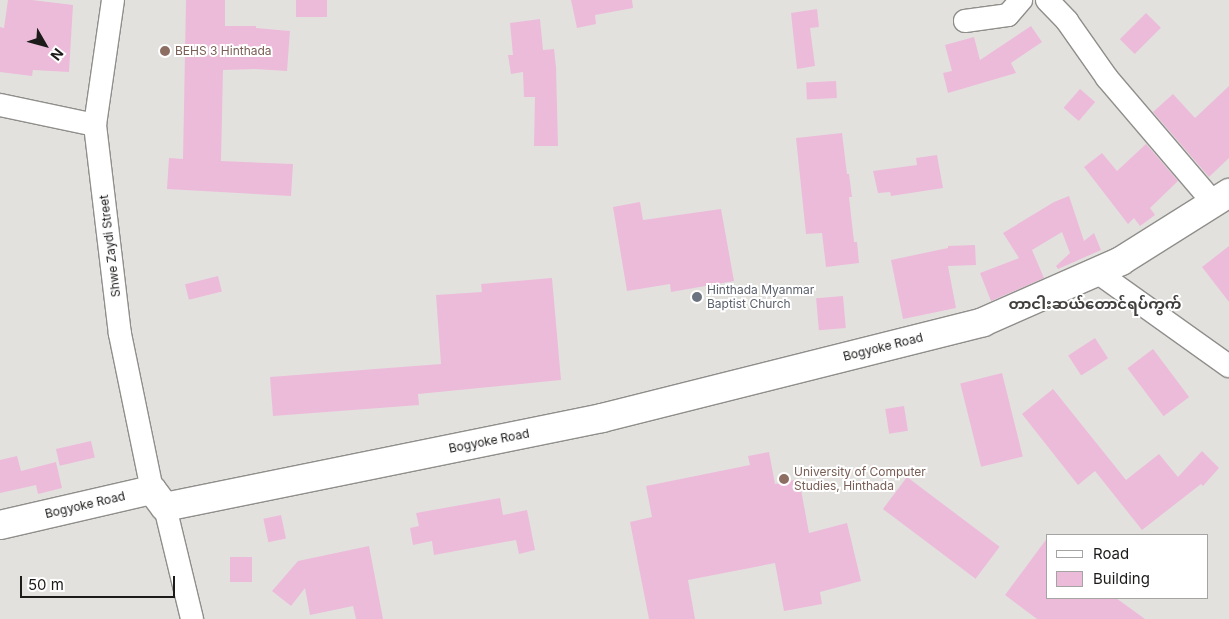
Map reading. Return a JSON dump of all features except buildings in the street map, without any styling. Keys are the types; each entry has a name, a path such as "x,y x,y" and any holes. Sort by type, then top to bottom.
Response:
{"main road":[{"name":"Bogyoke Road","path":"0,525 602,418 983,322 1121,261 1221,198"}],"street":[{"name":"Shwe Zaydi Street","path":"113,0 95,125 120,334 158,498 192,619"},
{"path":"966,21 1008,16 1021,0"},
{"path":"1047,0 1067,21 1107,78 1221,198"},
{"path":"0,105 95,125"},
{"path":"1097,272 1229,366"}],"place":[{"name":"BEHS 3 Hinthada","path":"165,51"},
{"name":"Hinthada Myanmar Baptist Church","path":"697,297"},
{"name":"University of Computer Studies, Hinthada","path":"784,479"}],"district":[{"name":"တာငါးဆယ်တောင်ရပ်ကွက်","path":"1095,304"}]}
